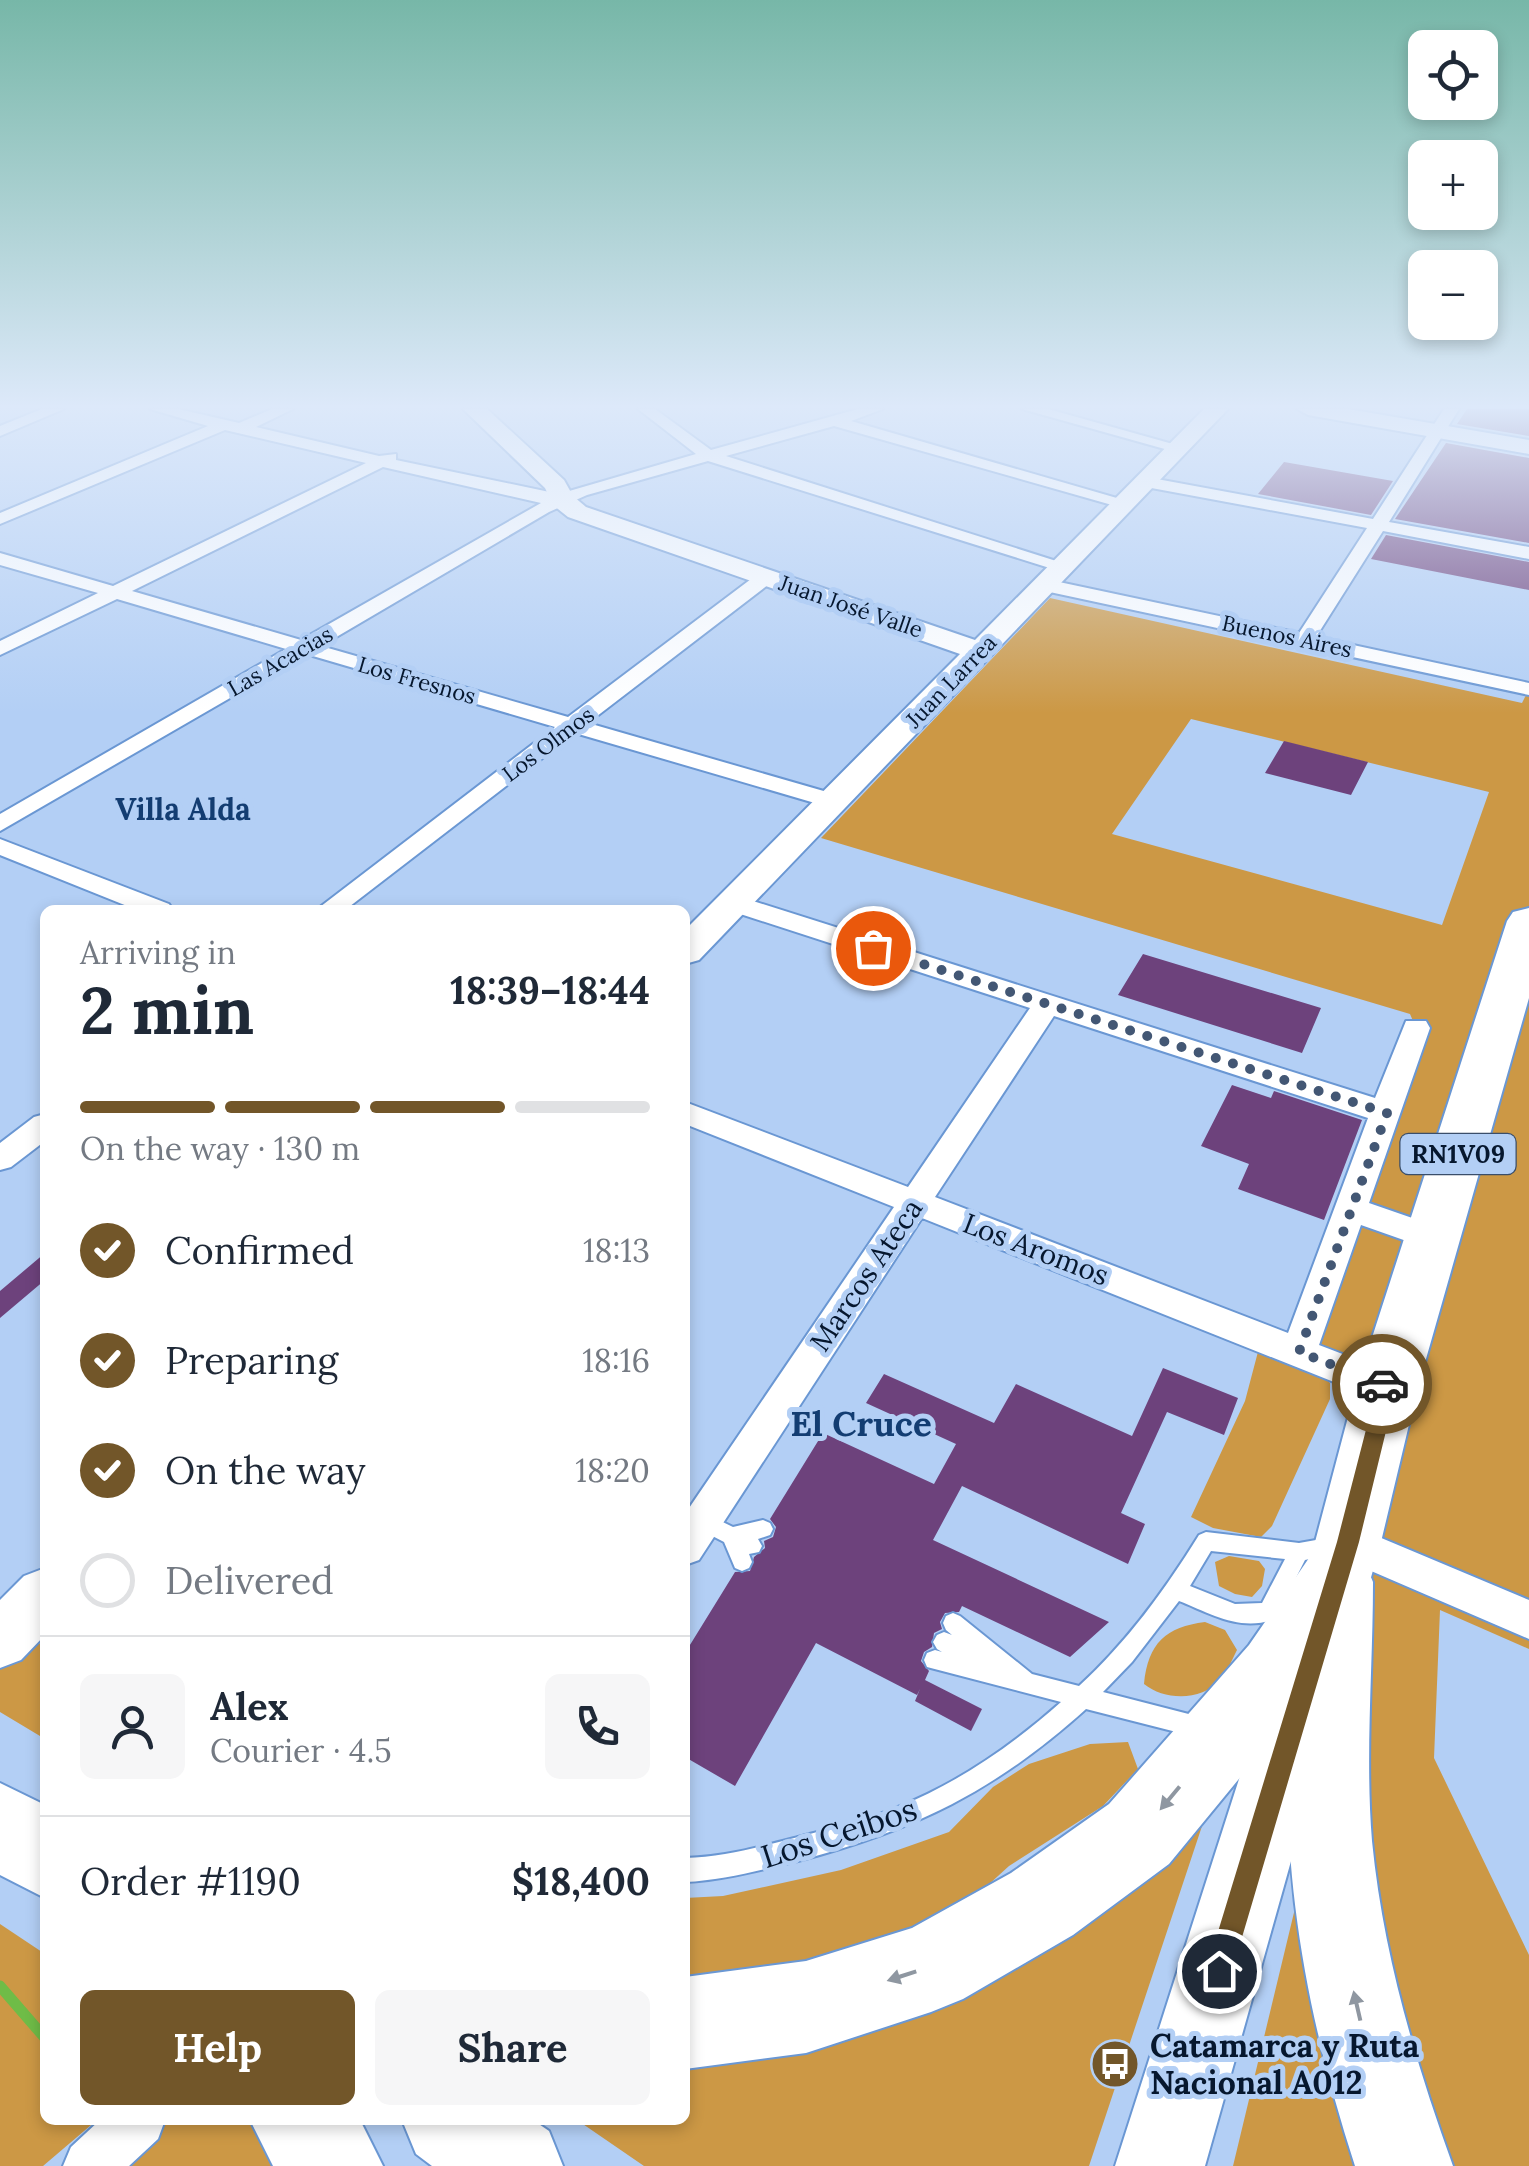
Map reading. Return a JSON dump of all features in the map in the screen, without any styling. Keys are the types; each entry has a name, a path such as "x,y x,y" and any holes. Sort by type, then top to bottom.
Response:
{"highway":[{"path":"690,2022 806,2006 931,1967 1042,1904 1140,1834 1255,1743 1277,1672 1328,1559"},
{"path":"1328,1559 1328,1796 1341,1937 1377,2090 1404,2166"},
{"path":"0,1825 40,1852"},
{"path":"302,2125 334,2166"},
{"path":"457,2125 514,2166"}],"main road":[{"name":"RN1V09","path":"1328,1559 1387,1386 1529,922"},
{"path":"1160,2166 1255,1743"}],"street":[{"path":"0,520 25,510"},
{"path":"0,649 282,510"},
{"name":"Las Acacias","path":"0,824 544,510"},
{"name":"Juan José Valle","path":"575,510 980,651"},
{"name":"Buenos Aires","path":"864,510 1054,576 1305,639 1529,689"},
{"name":"Juan Larrea","path":"690,947 1118,510"},
{"path":"1298,510 1529,554"},
{"path":"1305,639 1388,510"},
{"name":"Los Fresnos","path":"0,559 833,801"},
{"name":"Los Olmos","path":"336,905 766,577"},
{"path":"0,846 148,905"},
{"path":"734,903 1387,1113"},
{"name":"Marcos Ateca","path":"706,1535 914,1202 1046,1004"},
{"path":"1299,1352 1416,1028"},
{"name":"Los Aromos","path":"690,1114 1387,1386"},
{"path":"0,1159 40,1129"},
{"path":"1352,1209 1432,1238"},
{"path":"1328,1559 1529,1620"},
{"path":"90,2166 134,2125"}],"lane":[{"path":"706,1535 752,1546 706,1535"},
{"name":"Los Ceibos","path":"690,1870 718,1870 853,1835 939,1800 1003,1760 1081,1700 1178,1592 1206,1541 1328,1559"},
{"path":"1178,1592 1235,1614 1268,1612 1328,1559"},
{"path":"1027,1682 944,1642 1027,1682 1081,1700 1255,1743"}],"shaded area":[{"path":"1050,598 1522,703 1529,689 1529,1649 1440,1610 1434,1758 1529,1955 1529,2166 1404,2166 1341,1937 1387,1387 1299,1352 1416,1028 1410,1014 821,838","holes":["1191,719 1489,792 1442,925 1112,834"]},
{"path":"1259,1348 1315,1369 1330,1383 1330,1399 1272,1526 1261,1537 1213,1528 1191,1517 1245,1401"},
{"path":"1229,1556 1259,1561 1265,1569 1262,1586 1252,1597 1219,1586 1215,1562"},
{"path":"1205,1622 1225,1630 1237,1650 1220,1680 1203,1692 1183,1696 1162,1694 1144,1684 1150,1658 1161,1640 1180,1628"},
{"path":"24,1640 40,1644 40,1736 0,1712 0,1660"},
{"path":"1128,1742 1138,1769 1103,1806 1009,1866 954,1916 690,2000 690,1898 723,1896 841,1870 949,1832 993,1787 1029,1764 1090,1744"},
{"path":"1212,1796 1089,2166 644,2166 584,2125 690,2125 690,2044"},
{"path":"1304,1871 1381,2166 1233,2166"},
{"path":"0,1924 40,1951 40,2125 91,2125 43,2166 0,2166"},
{"path":"149,2125 258,2125 292,2166 109,2166"}],"building":[{"path":"1345,510 1374,510 1371,515"},
{"path":"1401,510 1529,510 1529,543 1395,519"},
{"path":"1386,535 1529,562 1529,590 1371,559"},
{"path":"1284,741 1368,762 1351,795 1265,773"},
{"path":"1143,954 1321,1008 1302,1053 1118,995"},
{"path":"1232,1085 1271,1098 1274,1091 1362,1120 1324,1220 1238,1189 1249,1164 1201,1146"},
{"path":"40,1257 40,1284 0,1318 0,1291"},
{"path":"1163,1368 1238,1398 1224,1435 1167,1412 1121,1513 1145,1524 1128,1564 962,1486 933,1540 1109,1622 1070,1657 962,1606 959,1612 945,1613 940,1622 942,1629 934,1633 932,1647 924,1652 921,1661 929,1671 925,1680 982,1709 971,1731 915,1701 920,1689 917,1695 816,1643 735,1786 690,1760 690,1645 735,1572 750,1571 754,1557 765,1548 764,1541 773,1537 776,1527 770,1519 823,1433 934,1484 956,1444 866,1403 884,1374 994,1423 1016,1384 1132,1436"}],"waterway":[{"path":"0,1986 40,2032"}],"way so far":[{"path":"873,948 1387,1113 1299,1352 1382,1384"}],"place":[{"name":"Catamarca y Ruta Nacional A012","path":"1115,2064"}],"district":[{"name":"Villa Alda","path":"183,810"},
{"name":"El Cruce","path":"861,1424"}],"route":[{"path":"1219,1971 1348,1542 1387,1386 1382,1384"}]}
